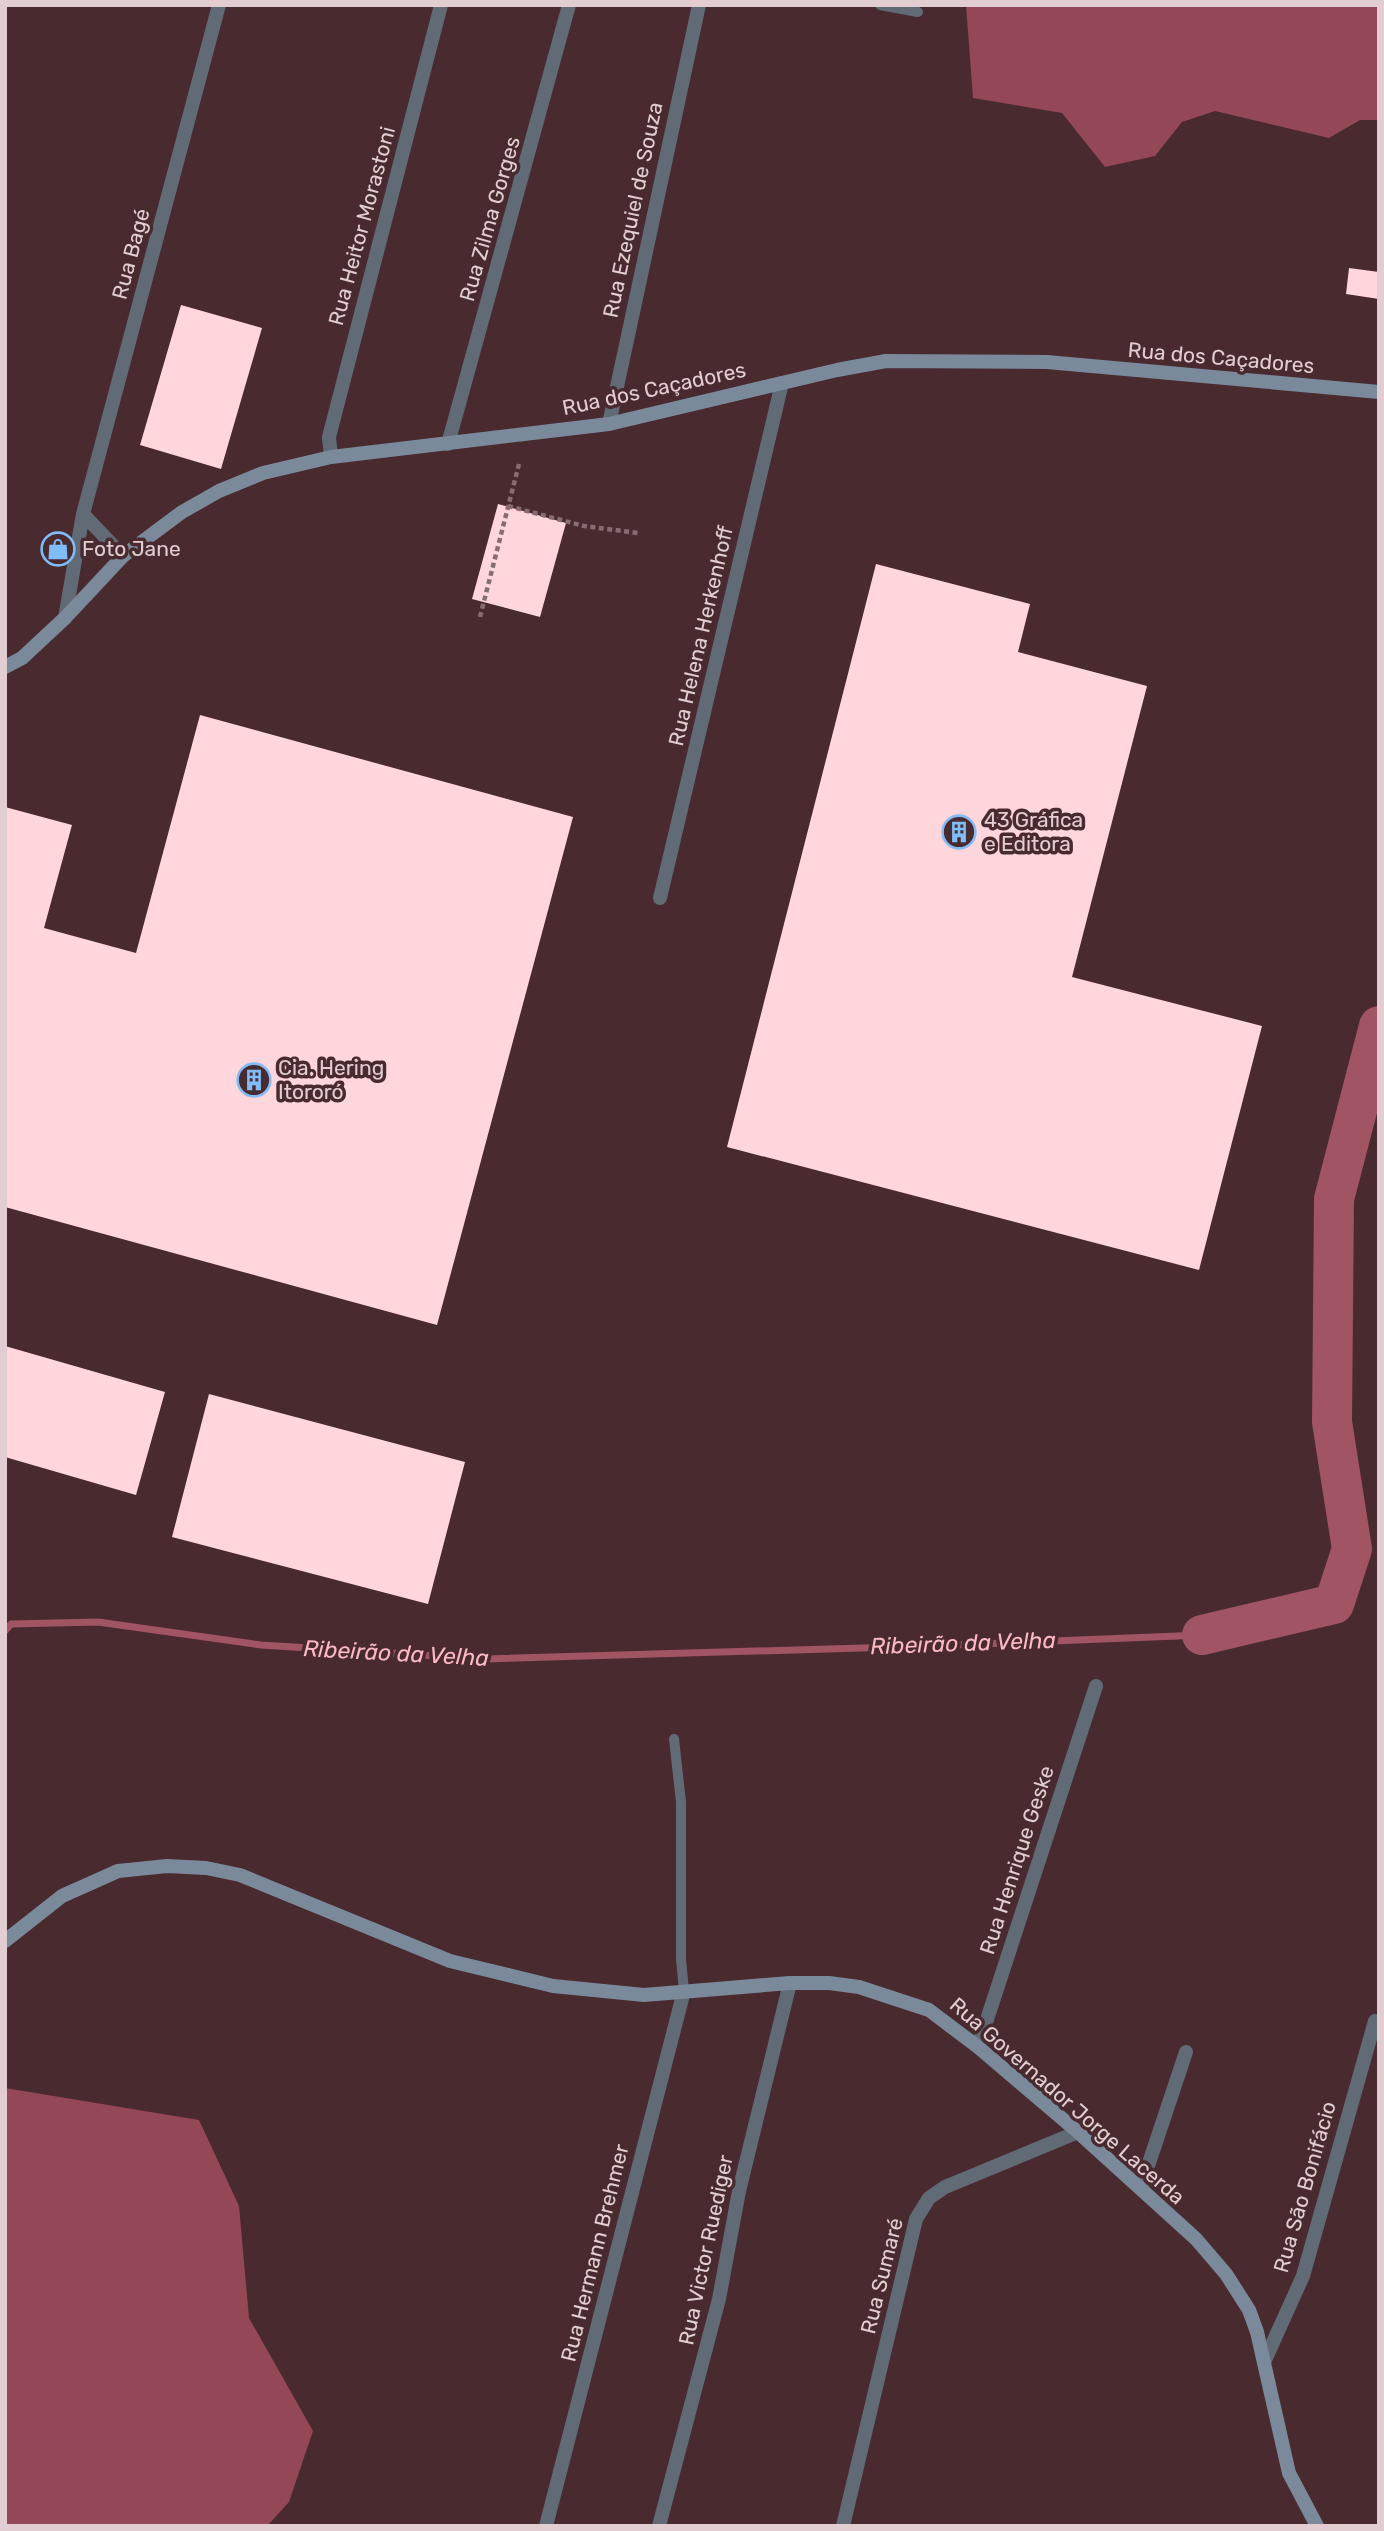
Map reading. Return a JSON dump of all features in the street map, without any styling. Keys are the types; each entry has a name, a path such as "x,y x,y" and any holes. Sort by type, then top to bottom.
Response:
{"main road":[{"name":"Rua dos Caçadores","path":"5,667 22,658 65,618 123,556 182,513 219,491 263,473 331,457 609,424 886,361 1047,362 1379,392"},
{"name":"Rua Governador Jorge Lacerda","path":"5,1941 62,1896 118,1871 167,1866 206,1868 240,1875 450,1961 553,1986 644,1995 789,1983 830,1983 859,1987 896,1997 929,2010 978,2047 1141,2187 1196,2239 1226,2274 1249,2310 1265,2360 1289,2473 1317,2526"}],"street":[{"name":"Rua Bagé","path":"65,618 83,514 219,5"},
{"name":"Rua Heitor Morastoni","path":"331,457 329,438 441,5"},
{"name":"Rua Zilma Gorges","path":"448,444 569,5"},
{"name":"Rua Ezequiel de Souza","path":"609,424 699,5"},
{"name":"Rua Helena Herkenhoff","path":"660,898 782,383"},
{"path":"83,514 123,556"},
{"name":"Rua Henrique Geske","path":"978,2047 1096,1686"},
{"name":"Rua Victor Ruediger","path":"659,2526 719,2299 739,2192 789,1983"},
{"name":"Rua Hermann Brehmer","path":"546,2526 684,1991"},
{"name":"Rua São Bonifácio","path":"1265,2360 1303,2276 1375,2021"},
{"path":"1141,2187 1186,2052"},
{"name":"Rua Sumaré","path":"843,2526 916,2218 929,2198 945,2187 1078,2132"}],"lane":[{"path":"880,5 918,12"},
{"path":"674,1738 681,1802 681,1959 684,1991"}],"path":[{"path":"480,617 519,464"},
{"path":"508,506 584,526 638,533"}],"shaded area":[{"path":"966,5 1379,5 1379,120 1360,120 1329,138 1215,111 1182,122 1155,156 1105,167 1062,113 973,98"},
{"path":"5,2088 199,2120 239,2206 249,2318 313,2431 289,2502 267,2526 5,2526"}],"building":[{"path":"1349,268 1379,272 1379,299 1346,294"},
{"path":"181,305 262,328 221,469 140,445"},
{"path":"498,504 566,523 540,617 472,599"},
{"name":"43 Gráfica e Editora","path":"876,564 1030,604 1018,652 1147,686 1072,977 1262,1026 1199,1270 727,1147"},
{"name":"Cia. Hering Itororó","path":"200,715 573,817 437,1325 5,1207 5,807 72,825 44,928 136,953"},
{"path":"5,1346 165,1392 136,1495 5,1457"},
{"path":"209,1394 465,1462 428,1604 172,1537"}],"waterway":[{"name":"Ribeirão da Velha","path":"1202,1635 1334,1604 1352,1549 1332,1422 1334,1199 1379,1026"},
{"name":"Ribeirão da Velha","path":"5,1631 11,1624 98,1622 261,1645 486,1659 1202,1635"}],"place":[{"name":"Foto Jane","path":"58,549"},
{"name":"43 Gráfica e Editora","path":"959,832"},
{"name":"Cia. Hering Itororó","path":"254,1080"}]}
